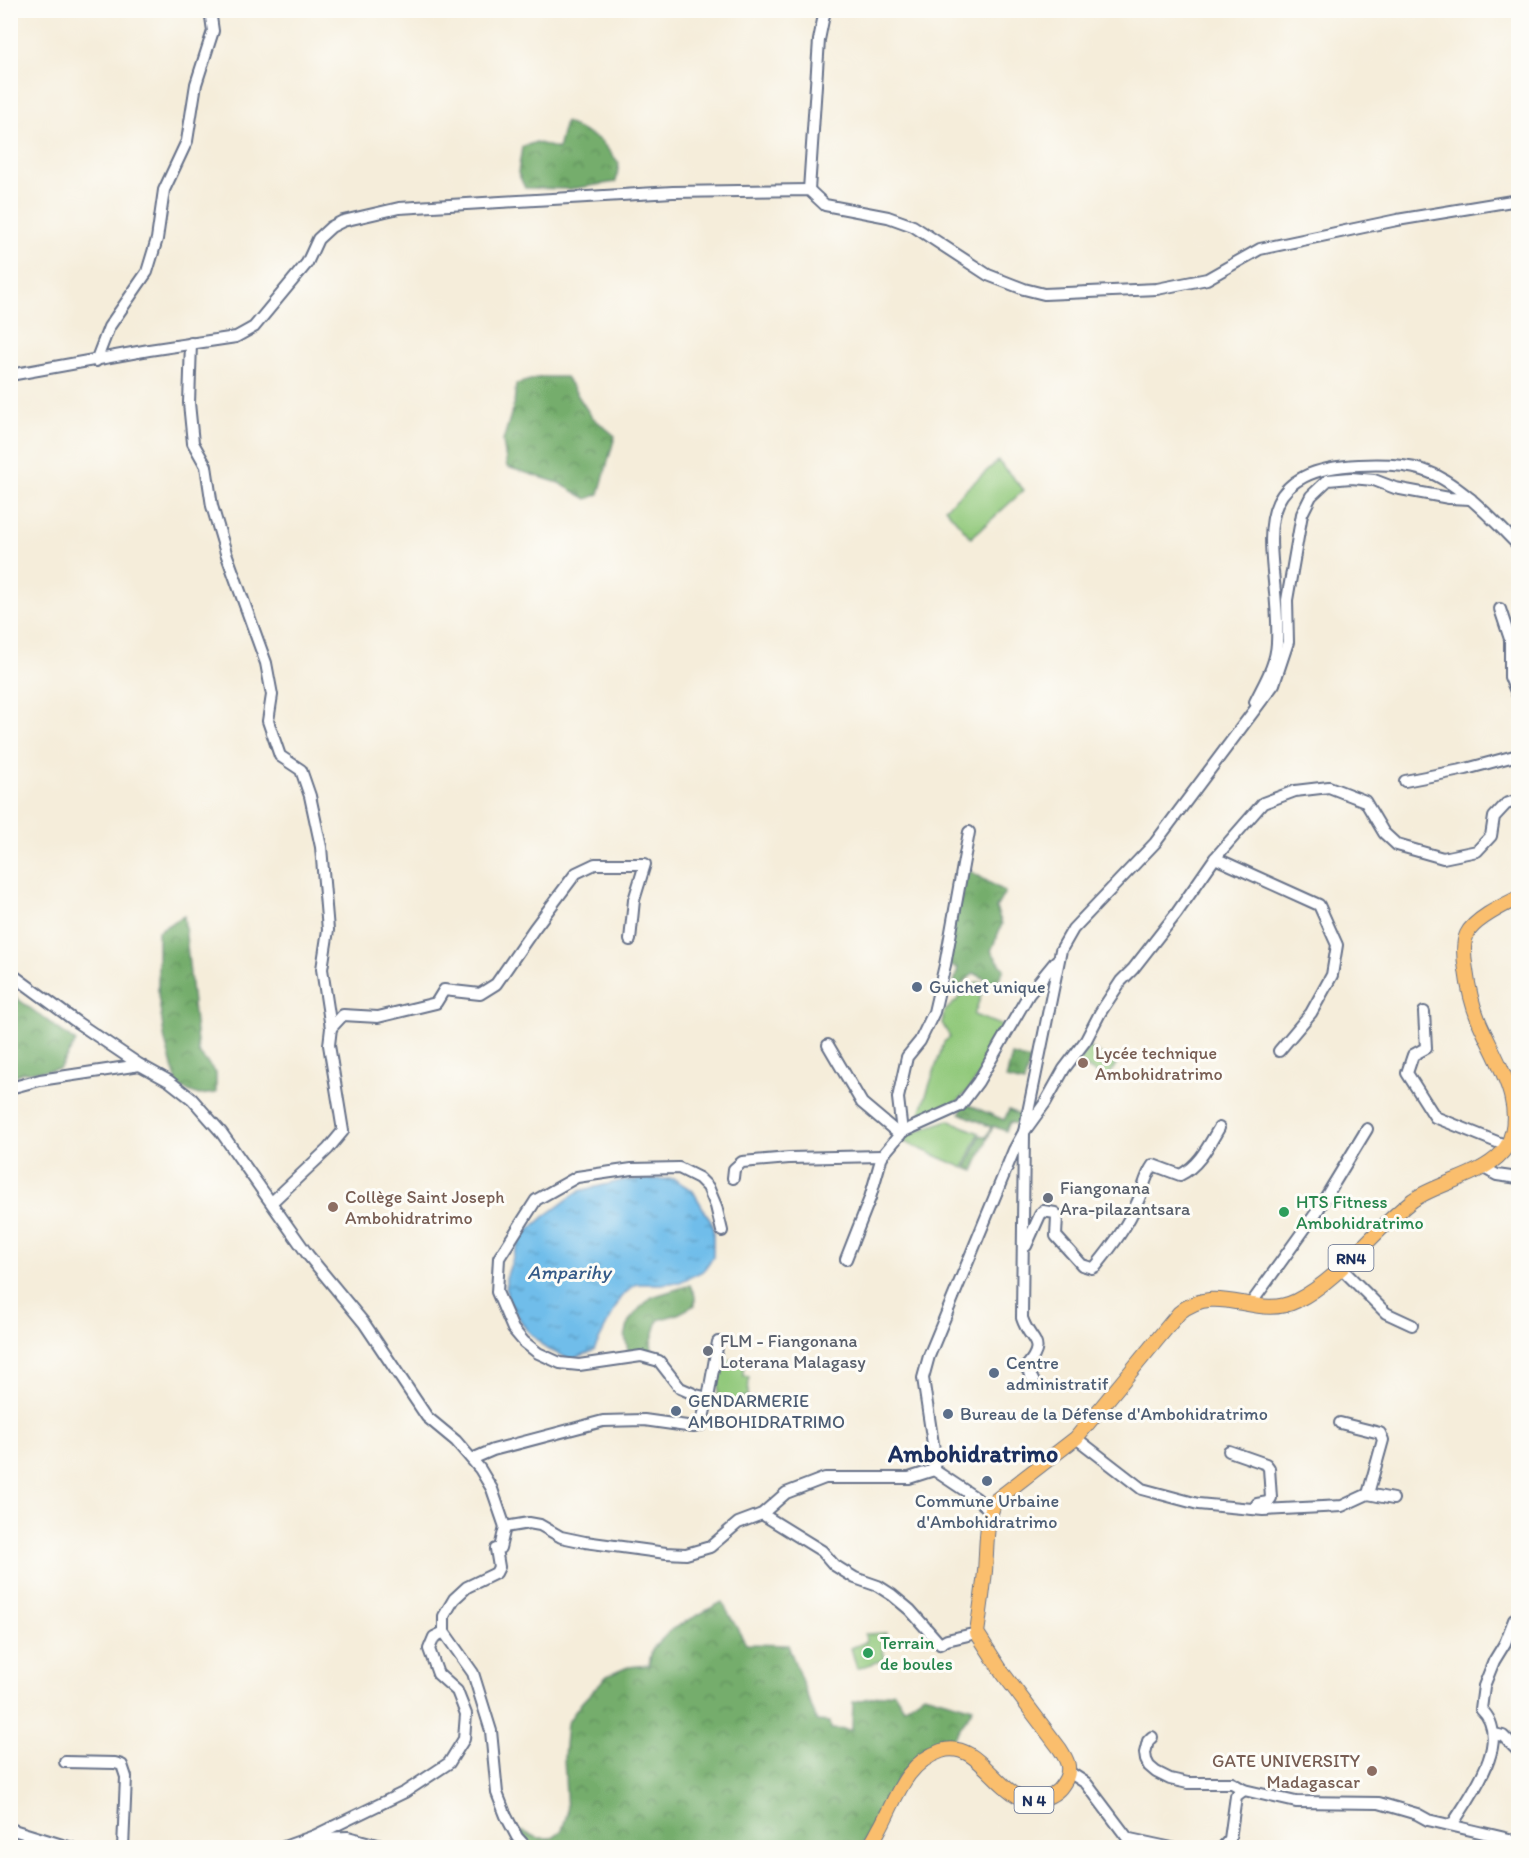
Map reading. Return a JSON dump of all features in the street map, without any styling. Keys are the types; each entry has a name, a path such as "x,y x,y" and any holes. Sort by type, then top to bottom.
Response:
{"main road":[{"path":"1507,1146 1515,1122 1513,1097 1477,1017 1468,984 1464,952 1467,934 1473,926 1518,898"},
{"name":"RN4","path":"992,1512 1076,1438 1187,1306 1205,1300 1219,1299 1264,1308 1296,1301 1341,1268 1414,1200 1482,1167 1495,1159 1507,1146"},
{"path":"976,1633 983,1594 992,1512"},
{"name":"N 4","path":"868,1848 887,1816 901,1785 914,1767 941,1750 957,1750 970,1756 1019,1798 1030,1801 1044,1799 1061,1789 1069,1772 1068,1762 976,1633"}],"street":[{"path":"96,361 109,327 147,272 157,239 164,190 187,141 196,84 213,31 210,10"},
{"path":"809,190 819,40 825,10"},
{"path":"10,375 236,337 254,327 308,263 318,239 331,227 343,221 399,208 672,192 809,190 825,206 888,217 913,226 988,275 1044,294 1167,287 1207,279 1260,249 1397,220 1518,200"},
{"path":"191,343 189,403 193,443 206,465 212,506 226,553 266,663 272,695 268,721 280,756 301,770 321,847 328,930 322,969 331,1028 329,1045 343,1131 328,1149 272,1202"},
{"path":"1249,716 1272,668 1277,645 1277,615 1270,551 1271,529 1277,504 1291,485 1311,473 1334,466 1398,466 1424,470 1471,499 1518,545"},
{"path":"1034,1382 1026,1367 1036,1356 1038,1348 1025,1329 1022,1318 1024,1132 1058,959 1072,929 1155,843 1274,684 1288,642 1287,600 1302,514 1311,496 1328,480 1351,478 1374,480 1395,488 1449,498 1471,499"},
{"path":"1500,609 1510,639 1510,677 1518,696"},
{"path":"1405,782 1518,755"},
{"path":"934,1470 935,1457 923,1378 929,1356 1014,1150 1064,1069 1086,1040 1121,981 1176,914 1215,858 1263,803 1295,791 1329,787 1365,801 1384,833 1396,845 1443,858 1477,851 1491,836 1494,817 1506,804 1518,800"},
{"path":"901,1133 898,1098 907,1057 920,1041 934,1012 945,965 969,832"},
{"path":"1215,858 1319,905 1337,945 1332,975 1311,1013 1279,1051"},
{"path":"331,1028 343,1015 378,1017 436,1003 444,990 480,994 496,984 576,873 595,864 645,864 634,900 630,940"},
{"path":"846,1258 870,1198 882,1156 901,1133 960,1106 978,1082 1029,994 1058,959"},
{"path":"10,973 192,1099 221,1132 308,1255 364,1323 427,1417 456,1441 472,1459 492,1489 505,1527 500,1548 496,1549 499,1567 496,1573 467,1587 454,1599 444,1616 444,1632 473,1673 491,1731 497,1793 517,1837 527,1848"},
{"path":"1424,1012 1426,1048 1413,1056 1407,1073 1435,1117 1507,1146"},
{"path":"828,1045 862,1103 901,1133"},
{"path":"10,1088 40,1080 140,1065"},
{"path":"1024,1251 1043,1211 1055,1213 1057,1216 1056,1236 1082,1265 1092,1268 1096,1266 1121,1235 1139,1200 1147,1173 1153,1165 1180,1175 1189,1170 1206,1150 1219,1128"},
{"path":"1250,1305 1316,1214 1367,1129"},
{"path":"733,1178 734,1169 742,1162 789,1158 882,1156"},
{"path":"1482,1167 1497,1175 1518,1178"},
{"path":"708,1398 680,1388 659,1361 650,1358 641,1356 579,1365 560,1363 538,1353 513,1329 497,1292 498,1258 536,1200 577,1177 632,1169 679,1168 699,1178 708,1187 723,1231"},
{"path":"1341,1268 1386,1313 1412,1325"},
{"path":"472,1459 493,1450 603,1421 644,1420 694,1427 701,1425 718,1342"},
{"path":"1340,1424 1380,1433 1383,1440 1368,1494"},
{"path":"1076,1438 1142,1489 1198,1504 1253,1510 1318,1509 1342,1506 1368,1494 1393,1499"},
{"path":"1229,1451 1266,1464 1269,1468 1271,1498 1268,1502 1257,1504 1253,1510"},
{"path":"934,1470 976,1498 992,1512"},
{"path":"505,1527 529,1523 540,1525 561,1537 585,1542 686,1554 710,1547 738,1523 762,1514 786,1493 825,1479 909,1478 934,1470"},
{"path":"762,1514 822,1551 834,1565 855,1578 878,1586 892,1595 910,1610 940,1644 976,1633"},
{"path":"1452,1825 1482,1776 1494,1734 1490,1718 1481,1709 1484,1686 1518,1615"},
{"path":"281,1848 314,1836 405,1792 448,1763 465,1739 466,1714 457,1691 438,1674 429,1649 434,1637 444,1632"},
{"path":"1494,1734 1503,1736 1518,1751"},
{"path":"1152,1737 1148,1741 1145,1753 1149,1766 1170,1779 1188,1783 1232,1783 1244,1790 1296,1802 1379,1803 1417,1814 1428,1820 1518,1842"},
{"path":"65,1762 122,1765 126,1777 123,1848"},
{"path":"1069,1772 1086,1783 1132,1843 1172,1848"},
{"path":"1222,1848 1230,1839 1236,1796 1244,1790"},
{"path":"10,1829 72,1848"},
{"path":"314,1836 348,1837 389,1848"}],"green space":[{"path":"565,122 600,140 619,163 616,182 570,189 525,188 518,173 522,147 536,142 558,149"},
{"path":"541,377 566,377 591,416 615,436 599,494 587,499 559,483 507,467 503,441 514,404 516,384"},
{"path":"998,461 1024,490 971,538 945,508"},
{"path":"967,869 1005,892 996,908 1002,924 991,951 1004,969 996,985 974,973 951,994 958,968 945,965"},
{"path":"184,916 198,1052 216,1073 216,1093 199,1095 178,1087 165,1041 158,995 158,931"},
{"path":"977,982 983,983 984,987 974,1015 1006,1027 979,1075 962,1097 941,1113 918,1119 944,1042 950,1037 942,1023 944,1012"},
{"path":"11,994 76,1042 59,1069 21,1073 11,1078"},
{"path":"1088,1047 1116,1064 1107,1080 1079,1063"},
{"path":"1012,1055 1030,1060 1024,1083 1006,1079"},
{"path":"964,1103 1004,1120 1009,1110 1020,1115 1016,1124 1010,1122 1006,1131 993,1126 974,1171 966,1168 980,1135 987,1137 991,1127 960,1113"},
{"path":"948,1120 979,1133 964,1168 902,1141 909,1134"},
{"path":"690,1285 695,1296 695,1305 678,1314 658,1320 651,1343 652,1350 635,1354 628,1351 625,1337 629,1321 640,1308 652,1297"},
{"path":"720,1360 744,1361 743,1376 749,1377 748,1397 742,1397 741,1406 717,1404"},
{"path":"722,1602 746,1644 788,1645 817,1721 830,1722 831,1729 852,1730 853,1702 894,1692 904,1708 924,1694 973,1708 953,1739 929,1749 898,1778 872,1834 859,1847 530,1847 518,1830 539,1838 551,1838 562,1830 567,1814 564,1757 567,1723 582,1702 607,1676 628,1667 649,1665 652,1649 672,1629"},
{"name":"Terrain de boules","path":"886,1633 882,1645 885,1659 857,1669 851,1648 866,1642 865,1634"}],"water":[{"name":"Amparihy","path":"674,1179 693,1191 713,1225 713,1257 703,1271 680,1282 636,1284 621,1297 594,1350 571,1360 545,1348 526,1329 507,1299 506,1278 520,1238 579,1191 625,1180"}],"place":[{"name":"Guichet unique","path":"917,987"},
{"name":"Lycée technique Ambohidratrimo","path":"1083,1063"},
{"name":"Fiangonana Ara-pilazantsara","path":"1048,1198"},
{"name":"Collège Saint Joseph Ambohidratrimo","path":"333,1207"},
{"name":"HTS Fitness Ambohidratrimo","path":"1284,1212"},
{"name":"FLM - Fiangonana Loterana Malagasy","path":"708,1351"},
{"name":"Centre administratif","path":"994,1373"},
{"name":"GENDARMERIE AMBOHIDRATRIMO","path":"676,1411"},
{"name":"Bureau de la Défense d'Ambohidratrimo","path":"948,1414"},
{"name":"Commune Urbaine d'Ambohidratrimo","path":"987,1481"},
{"name":"Terrain de boules","path":"868,1653"},
{"name":"GATE UNIVERSITY Madagascar","path":"1372,1771"}],"district":[{"name":"Ambohidratrimo","path":"973,1454"}]}
